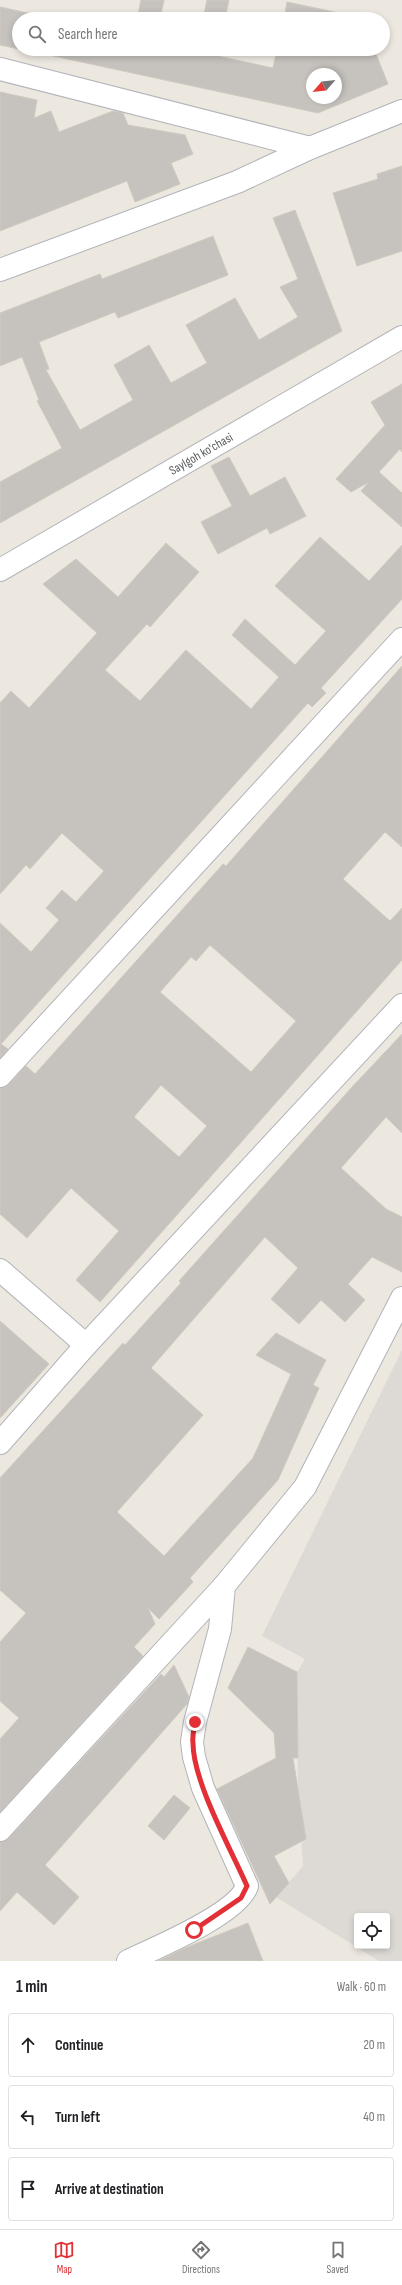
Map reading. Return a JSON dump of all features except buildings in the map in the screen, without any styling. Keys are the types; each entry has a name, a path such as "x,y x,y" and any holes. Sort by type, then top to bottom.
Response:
{"street":[{"path":"0,69 310,148"},
{"path":"0,270 237,182 310,148 402,111"},
{"name":"Saylgoh ko'chasi","path":"0,570 402,337"},
{"path":"0,1076 402,639"},
{"path":"0,1443 86,1345 402,1005"},
{"path":"0,1270 86,1345"},
{"path":"0,1830 224,1586 305,1487 402,1298"},
{"path":"128,1961 194,1930 241,1898 247,1886 204,1788 194,1757 192,1742 195,1722 220,1629 224,1586"}],"shaded area":[{"path":"402,1350 402,1961 379,1961 360,1949 390,1949 390,1913 354,1913 354,1945 276,1897 303,1866 298,1795 297,1672 305,1659 262,1636"}],"route":[{"path":"194,1930 241,1898 246,1891 247,1886 204,1788 194,1757 192,1742 195,1722"}]}
